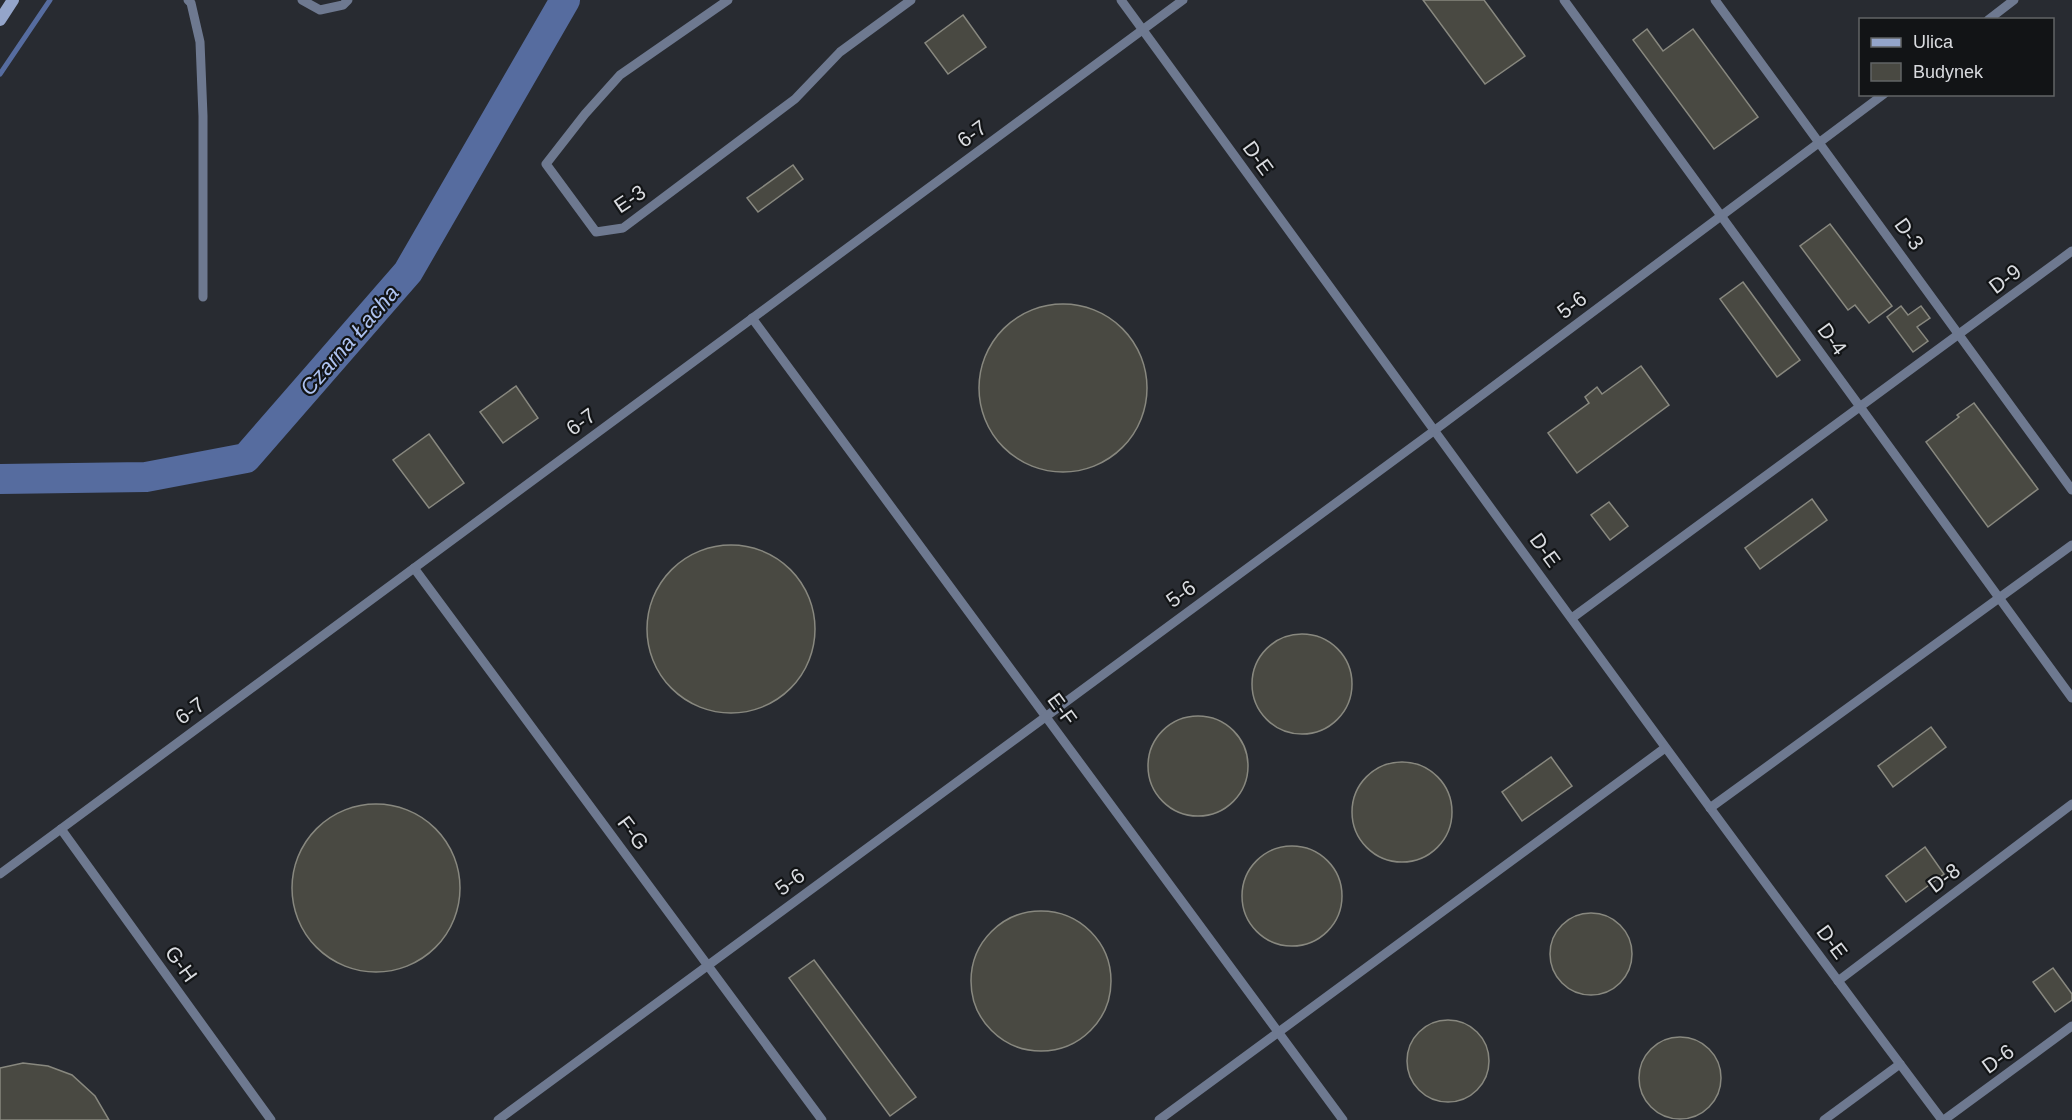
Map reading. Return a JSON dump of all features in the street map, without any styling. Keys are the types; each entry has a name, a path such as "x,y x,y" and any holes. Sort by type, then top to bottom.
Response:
{"street":[{"path":"0,20 13,0"}],"lane":[{"path":"188,0 191,3 200,42 203,116 203,297"},
{"path":"302,0 320,10 343,5 348,0"},
{"name":"E-3","path":"728,0 620,75 585,114 546,164 596,232 623,228 632,222 795,99 840,52 911,0"},
{"name":"D-E","path":"1121,0 1665,748 1943,1120"},
{"name":"6-7","path":"0,873 1183,0"},
{"name":"D-4","path":"1564,0 2072,698"},
{"name":"D-3","path":"1715,0 1820,141 2072,490"},
{"path":"1991,18 2014,0"},
{"name":"5-6","path":"498,1120 1435,430 1881,96"},
{"name":"D-9","path":"1572,618 2072,251"},
{"name":"E-F","path":"752,318 1343,1120"},
{"path":"1710,808 2072,545"},
{"name":"F-G","path":"414,568 822,1120"},
{"path":"1160,1120 1665,748"},
{"name":"D-8","path":"1838,981 2072,804"},
{"name":"G-H","path":"61,829 271,1120"},
{"name":"D-6","path":"1943,1120 2072,1026"},
{"path":"1824,1120 1900,1064"}],"building":[{"path":"1423,0 1484,0 1525,56 1485,84"},
{"path":"963,15 986,47 948,74 925,43"},
{"path":"1647,29 1663,51 1693,29 1758,117 1714,149 1633,40"},
{"path":"793,165 803,179 758,212 747,198"},
{"path":"1830,224 1892,306 1869,323 1855,305 1848,310 1800,246"},
{"path":"1743,282 1800,360 1777,377 1720,299"},
{"path":"1063,304 1079,305 1095,310 1123,328 1141,356 1146,372 1146,404 1141,420 1123,448 1095,466 1079,471 1063,472 1047,471 1031,466 1003,448 985,420 980,404 979,388 980,372 985,356 1003,328 1031,310 1047,305"},
{"path":"1901,306 1908,315 1921,306 1930,318 1917,327 1928,341 1913,352 1887,317"},
{"path":"1641,366 1669,405 1577,473 1548,433 1589,403 1585,397 1597,387 1602,394"},
{"path":"516,386 538,418 503,443 480,412"},
{"path":"1974,403 2038,489 1988,527 1926,442"},
{"path":"429,434 464,483 429,508 393,460"},
{"path":"1812,499 1827,520 1760,569 1745,548"},
{"path":"1609,502 1628,526 1610,540 1591,515"},
{"path":"731,545 747,546 763,551 791,569 809,597 814,613 814,645 809,661 791,689 763,707 747,712 731,713 715,712 699,707 671,689 653,661 648,645 647,629 648,613 653,597 671,569 699,551 715,546"},
{"path":"1302,634 1321,637 1338,648 1349,665 1352,684 1349,703 1338,720 1321,731 1302,734 1283,731 1266,720 1255,703 1252,684 1255,665 1266,648 1283,637"},
{"path":"1198,716 1217,719 1234,730 1245,747 1248,766 1245,785 1234,802 1217,813 1198,816 1179,813 1162,802 1151,785 1148,766 1151,747 1162,730 1179,719"},
{"path":"1931,727 1946,747 1893,787 1878,766"},
{"path":"1551,757 1572,786 1522,821 1502,792"},
{"path":"1402,762 1421,765 1438,776 1449,793 1452,812 1449,831 1438,848 1421,859 1402,862 1383,859 1366,848 1355,831 1352,812 1355,793 1366,776 1383,765"},
{"path":"376,804 392,805 408,810 436,828 454,856 459,872 459,904 454,920 436,948 408,966 392,971 376,972 360,971 344,966 316,948 298,920 293,904 292,888 293,872 298,856 316,828 344,810 360,805"},
{"path":"1292,846 1311,849 1328,860 1339,877 1342,896 1339,915 1328,932 1311,943 1292,946 1273,943 1256,932 1245,915 1242,896 1245,877 1256,860 1273,849"},
{"path":"1925,847 1944,874 1906,902 1886,876"},
{"path":"1041,911 1068,916 1090,932 1106,954 1111,981 1106,1008 1090,1030 1068,1046 1041,1051 1014,1046 992,1030 976,1008 971,981 976,954 992,932 1014,916"},
{"path":"1591,913 1607,916 1620,925 1629,938 1632,954 1629,970 1620,983 1607,992 1591,995 1575,992 1562,983 1553,970 1550,954 1553,938 1562,925 1575,916"},
{"path":"814,960 916,1097 890,1116 789,978"},
{"path":"2053,968 2072,994 2072,1000 2055,1012 2033,982"},
{"path":"1448,1020 1464,1023 1477,1032 1486,1045 1489,1061 1486,1077 1477,1090 1464,1099 1448,1102 1432,1099 1419,1090 1410,1077 1407,1061 1410,1045 1419,1032 1432,1023"},
{"path":"1680,1037 1696,1040 1709,1049 1718,1062 1721,1078 1718,1094 1709,1107 1696,1116 1680,1119 1664,1116 1651,1107 1642,1094 1639,1078 1642,1062 1651,1049 1664,1040"},
{"path":"23,1063 48,1066 72,1075 95,1096 109,1120 0,1120 0,1068"}],"waterway":[{"path":"0,74 50,0"},
{"name":"Czarna Łacha","path":"0,479 146,477 246,458 408,272 565,0"}]}
